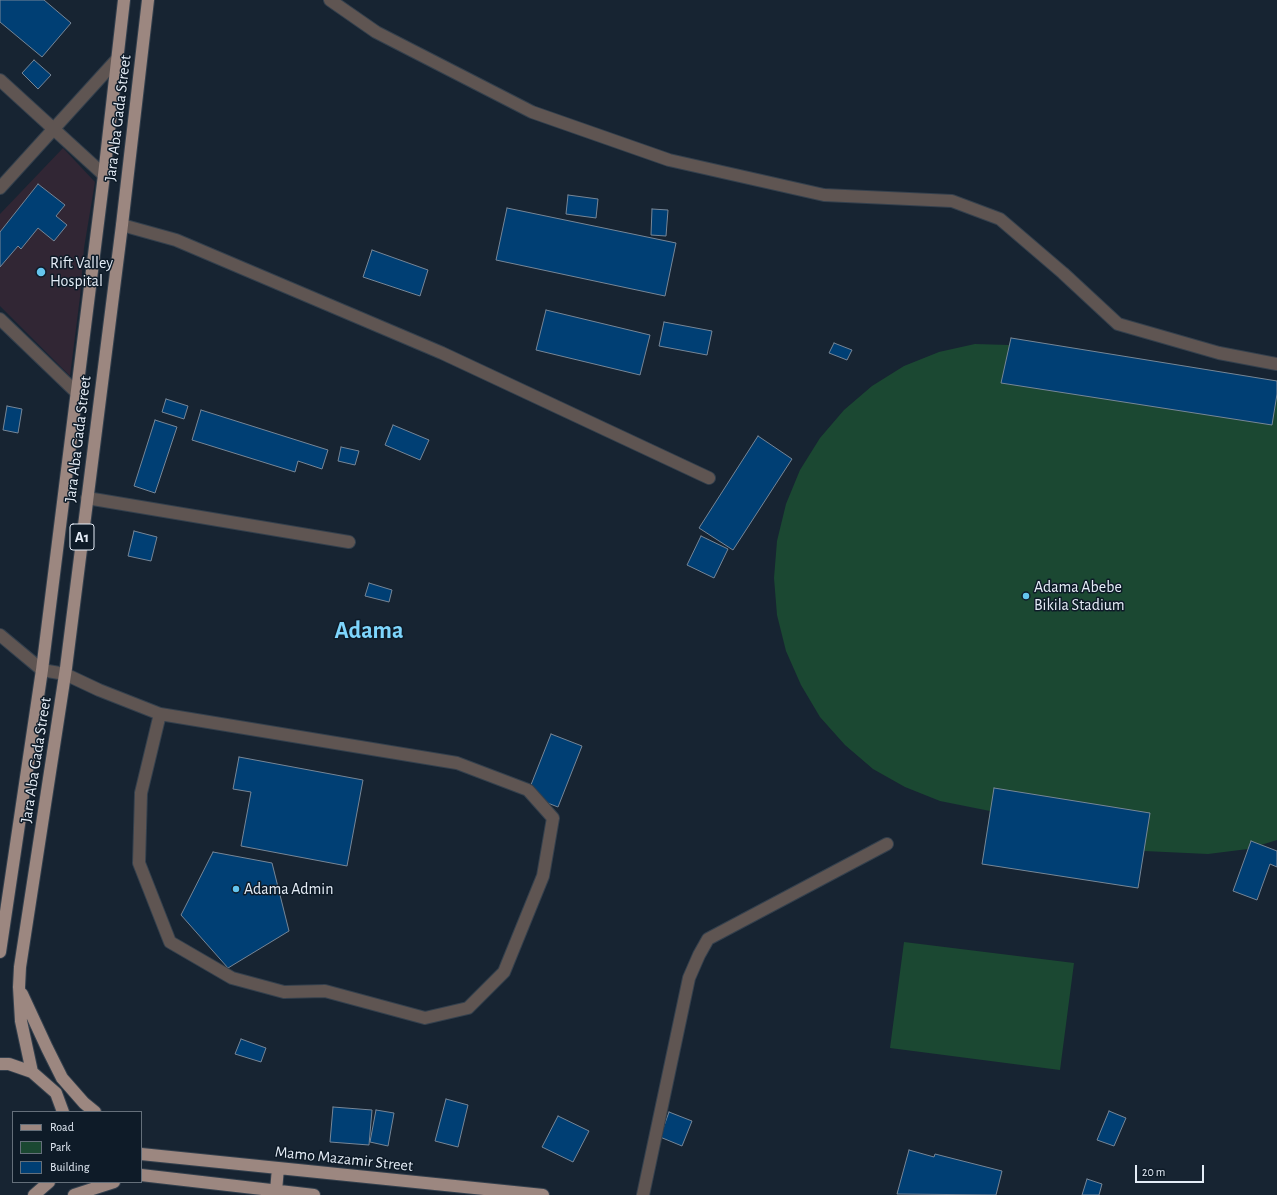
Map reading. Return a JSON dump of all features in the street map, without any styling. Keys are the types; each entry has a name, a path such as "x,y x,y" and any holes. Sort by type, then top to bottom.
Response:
{"main road":[{"name":"Jara Aba Gada Street","path":"0,952 4,905 42,670 119,57 124,0"},
{"name":"Jara Aba Gada Street","path":"32,1072 21,1021 18,987 20,967 66,674 122,225 148,0"},
{"path":"18,987 46,1048 62,1078 84,1103 94,1111"},
{"path":"0,1064 9,1064 32,1072 56,1093 63,1111"},
{"name":"Mamo Mazamir Street","path":"142,1153 543,1195"},
{"path":"276,1191 278,1168"},
{"path":"142,1176 234,1191 276,1191 314,1195"},
{"path":"34,1195 48,1183"},
{"path":"74,1195 111,1183"}],"street":[{"path":"330,0 376,32 532,112 670,160 824,194 952,201 959,203 1000,219 1063,273 1118,324 1219,353 1277,364"},
{"path":"0,188 119,57"},
{"path":"0,80 104,175"},
{"path":"122,225 176,240 435,350 708,478"},
{"path":"0,319 77,393"},
{"path":"87,498 349,542"},
{"path":"0,635 42,670 66,674 99,690 160,714 457,763 528,790 553,818 543,876 504,972 468,1008 425,1018 325,991 284,992 232,978 170,942 139,863 140,793 160,714"},
{"path":"643,1195 689,978 699,955 708,940 887,844"}],"shaded area":[{"name":"Rift Valley Hospital","path":"63,148 95,182 84,248 80,297 70,376 0,306 0,214"}],"green space":[{"name":"Adama Abebe Bikila Stadium","path":"1011,338 1277,381 1277,840 1248,849 1208,854 1144,851 1138,888 982,864 990,811 940,801 905,787 873,769 845,745 820,717 801,685 786,651 777,615 774,578 777,541 786,504 800,470 820,438 844,410 872,386 904,366 939,352 975,344 1009,345"},
{"path":"904,942 1074,963 1060,1070 890,1048"}],"building":[{"path":"0,0 44,0 71,23 42,57 0,22"},
{"path":"34,60 51,75 38,89 22,73"},
{"path":"38,184 65,205 56,216 67,225 54,241 38,228 21,249 18,246 0,267 0,232"},
{"path":"568,195 598,199 596,218 566,214"},
{"path":"507,208 676,243 665,296 496,260"},
{"path":"652,209 668,210 666,236 651,235"},
{"path":"372,250 428,270 420,296 363,277"},
{"path":"546,310 650,335 640,375 536,350"},
{"path":"664,322 712,331 707,355 659,346"},
{"path":"1011,338 1277,381 1277,394 1272,425 1001,383"},
{"path":"834,343 852,350 847,360 829,353"},
{"path":"166,399 188,406 184,419 162,412"},
{"path":"7,406 22,409 18,433 3,430"},
{"path":"201,410 328,450 322,469 298,461 295,472 192,440"},
{"path":"155,420 177,427 155,493 134,486"},
{"path":"393,425 429,440 420,460 385,445"},
{"path":"758,436 792,459 733,550 699,528"},
{"path":"341,447 359,451 355,465 338,461"},
{"path":"134,531 157,537 151,561 128,556"},
{"path":"701,536 728,549 714,578 687,565"},
{"path":"369,583 392,590 389,602 365,596"},
{"path":"551,734 582,746 558,807 527,795"},
{"path":"239,757 363,780 347,866 241,846 251,792 233,789"},
{"path":"994,788 1150,813 1138,888 982,864"},
{"path":"1251,841 1277,851 1277,867 1270,864 1257,900 1233,891"},
{"name":"Adama Admin","path":"213,852 272,863 289,931 228,968 181,915"},
{"path":"241,1039 266,1048 261,1062 235,1054"},
{"path":"446,1099 468,1105 458,1147 435,1141"},
{"path":"333,1107 372,1110 369,1145 330,1142"},
{"path":"376,1110 394,1113 388,1146 370,1142"},
{"path":"1109,1111 1126,1118 1114,1146 1097,1140"},
{"path":"669,1112 692,1121 682,1146 660,1137"},
{"path":"558,1116 589,1131 573,1162 542,1147"},
{"path":"909,1150 934,1157 935,1154 1002,1171 996,1195 897,1194"},
{"path":"1087,1179 1102,1184 1099,1195 1082,1195"}],"place":[{"name":"Rift Valley Hospital","path":"41,272"},
{"name":"Adama Abebe Bikila Stadium","path":"1026,596"},
{"name":"Adama Admin","path":"236,889"}],"district":[{"name":"Adama","path":"369,631"}]}
